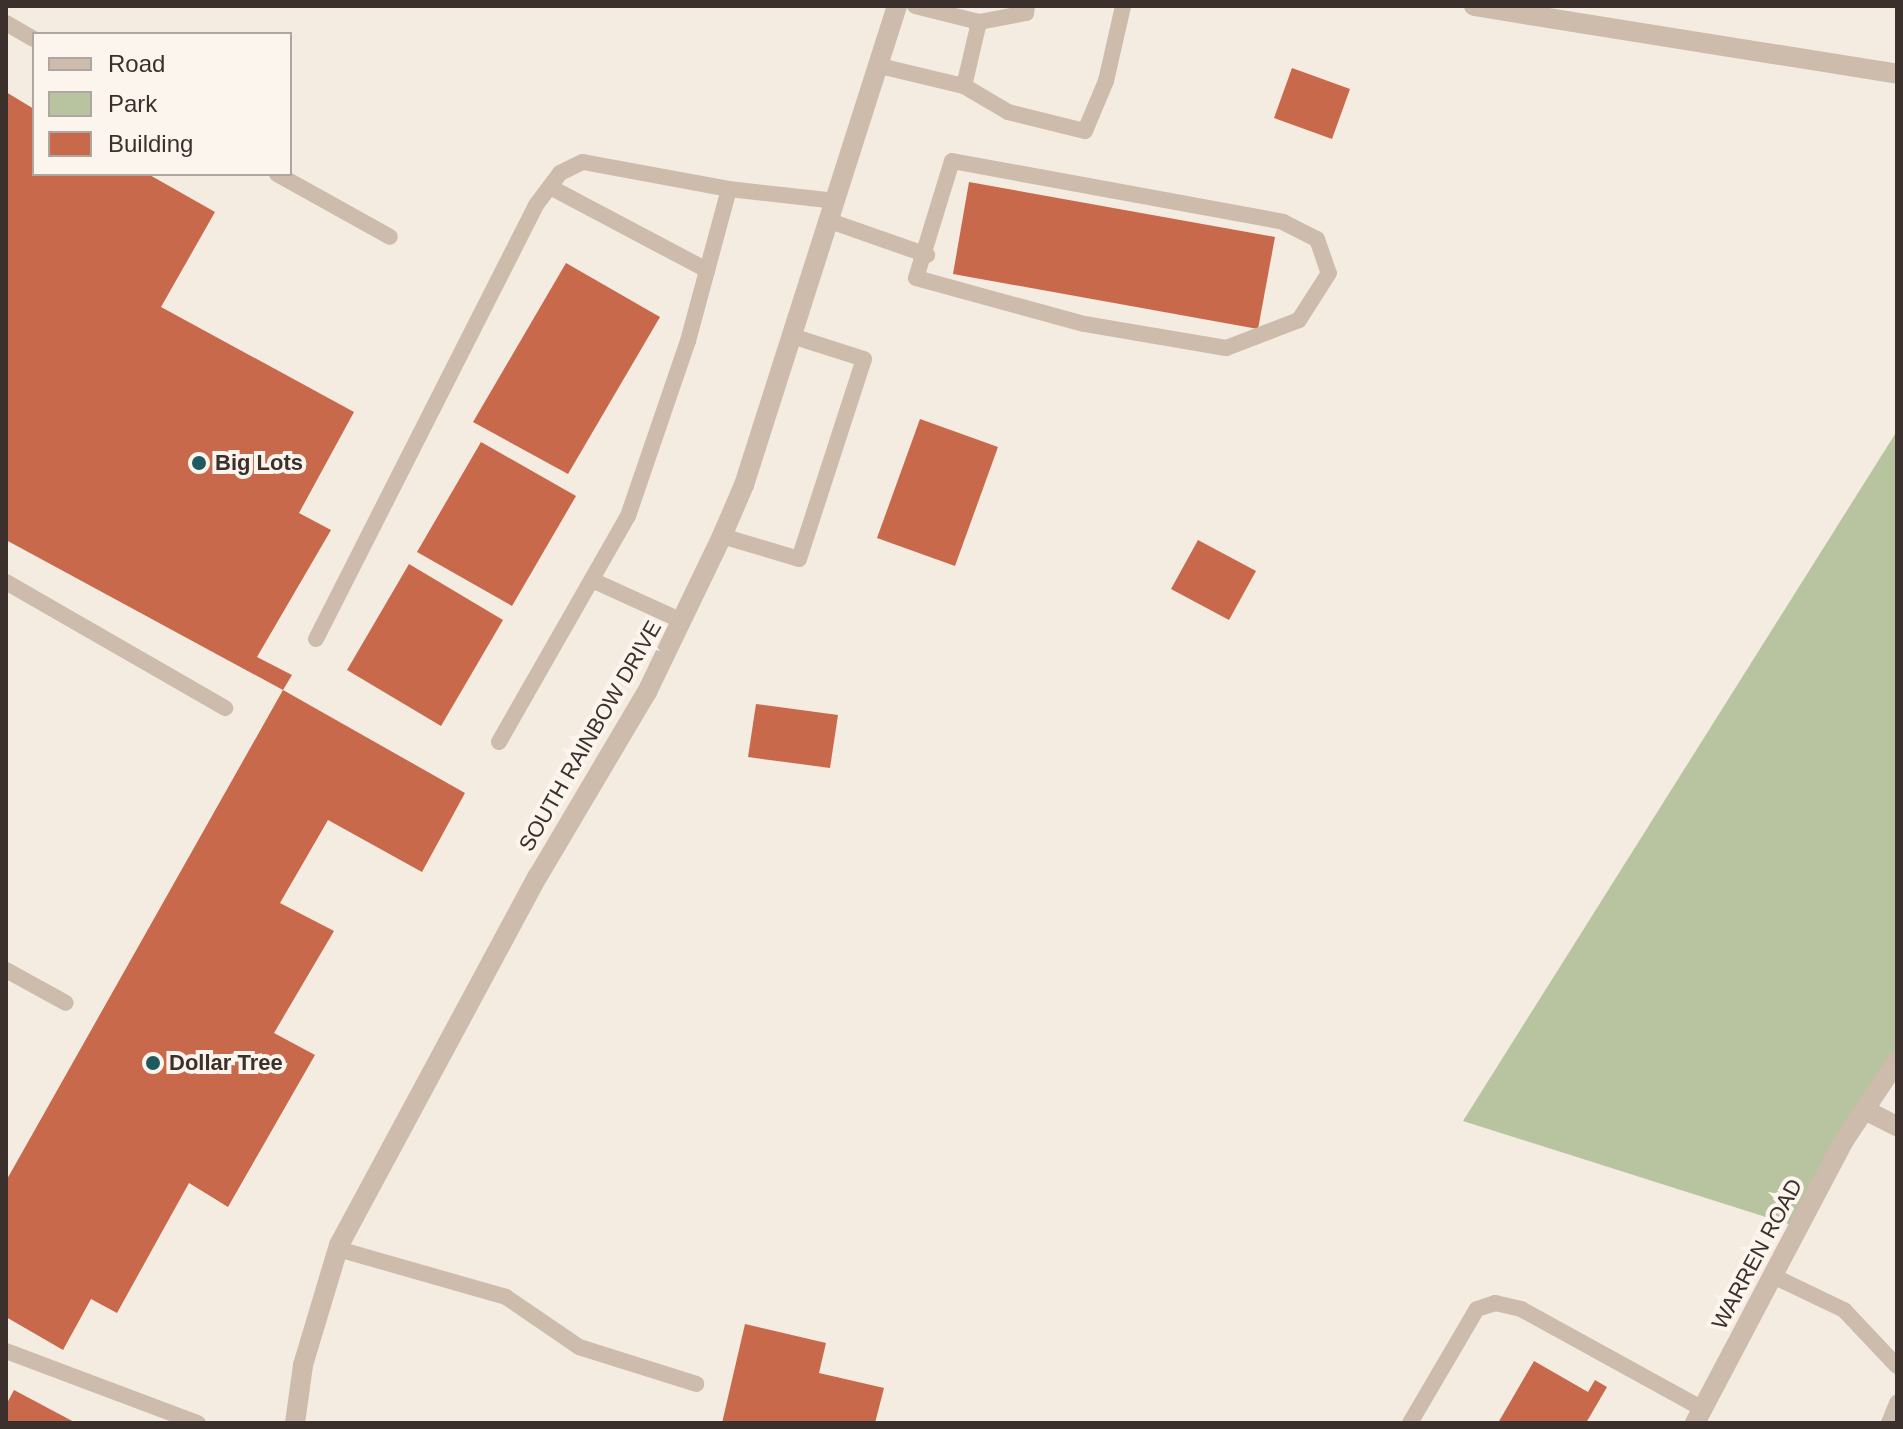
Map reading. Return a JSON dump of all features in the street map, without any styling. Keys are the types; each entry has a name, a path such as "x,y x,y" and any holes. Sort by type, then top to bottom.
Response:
{"street":[{"name":"SOUTH RAINBOW DRIVE","path":"295,1423 303,1365 338,1249 538,876 647,692 722,536 792,336 897,6"},
{"path":"1474,6 1897,74"},
{"name":"WARREN ROAD","path":"1699,1416 1865,1110 1897,1061"},
{"path":"1865,1110 1897,1126"}],"lane":[{"path":"915,6 979,22 1026,13 1027,6"},
{"path":"880,66 964,86 1008,112 1085,131 1106,81 1123,6"},
{"path":"964,86 979,22"},
{"path":"6,23 32,38"},
{"path":"952,161 1283,222 1317,239 1329,273 1299,320 1226,348 1084,324 916,278 927,255 952,161"},
{"path":"316,639 560,173 583,162 833,211 927,255"},
{"path":"281,176 390,237"},
{"path":"550,187 707,270"},
{"path":"499,742 628,516 707,270 729,189"},
{"path":"722,536 799,559 864,359 792,336"},
{"path":"592,580 682,621"},
{"path":"6,582 225,708"},
{"path":"6,970 66,1003"},
{"path":"338,1249 506,1297 579,1347 696,1384"},
{"path":"1773,1276 1844,1310 1897,1366"},
{"path":"1410,1423 1477,1309 1495,1303 1521,1309 1699,1416"},
{"path":"6,1351 198,1423"},
{"path":"1889,1423 1897,1403"}],"green space":[{"path":"1897,431 1897,1062 1807,1230 1463,1121"}],"building":[{"path":"1292,68 1350,89 1332,139 1274,118"},
{"path":"6,92 32,108 32,176 152,176 215,212 161,307 354,412 299,513 331,530 257,657 292,675 283,690 6,540"},
{"path":"969,182 1275,237 1258,329 953,274"},
{"path":"566,263 660,317 568,474 473,422"},
{"path":"920,419 998,447 955,566 877,538"},
{"path":"481,442 576,496 512,606 417,552"},
{"path":"1198,540 1256,571 1229,620 1171,589"},
{"path":"409,564 503,620 441,726 347,670"},
{"path":"283,690 465,793 422,872 328,820 280,903 334,931 274,1033 315,1055 228,1207 189,1183 117,1313 91,1299 63,1350 6,1317 6,1181"},
{"path":"756,704 838,715 830,768 748,757"},
{"path":"745,1324 826,1343 819,1373 884,1388 875,1423 722,1423"},
{"path":"1534,1361 1588,1392 1595,1380 1607,1387 1586,1423 1498,1423"},
{"path":"14,1390 76,1423 6,1423 6,1405"}],"place":[{"name":"Big Lots","path":"199,463"},
{"name":"Dollar Tree","path":"153,1063"}]}
